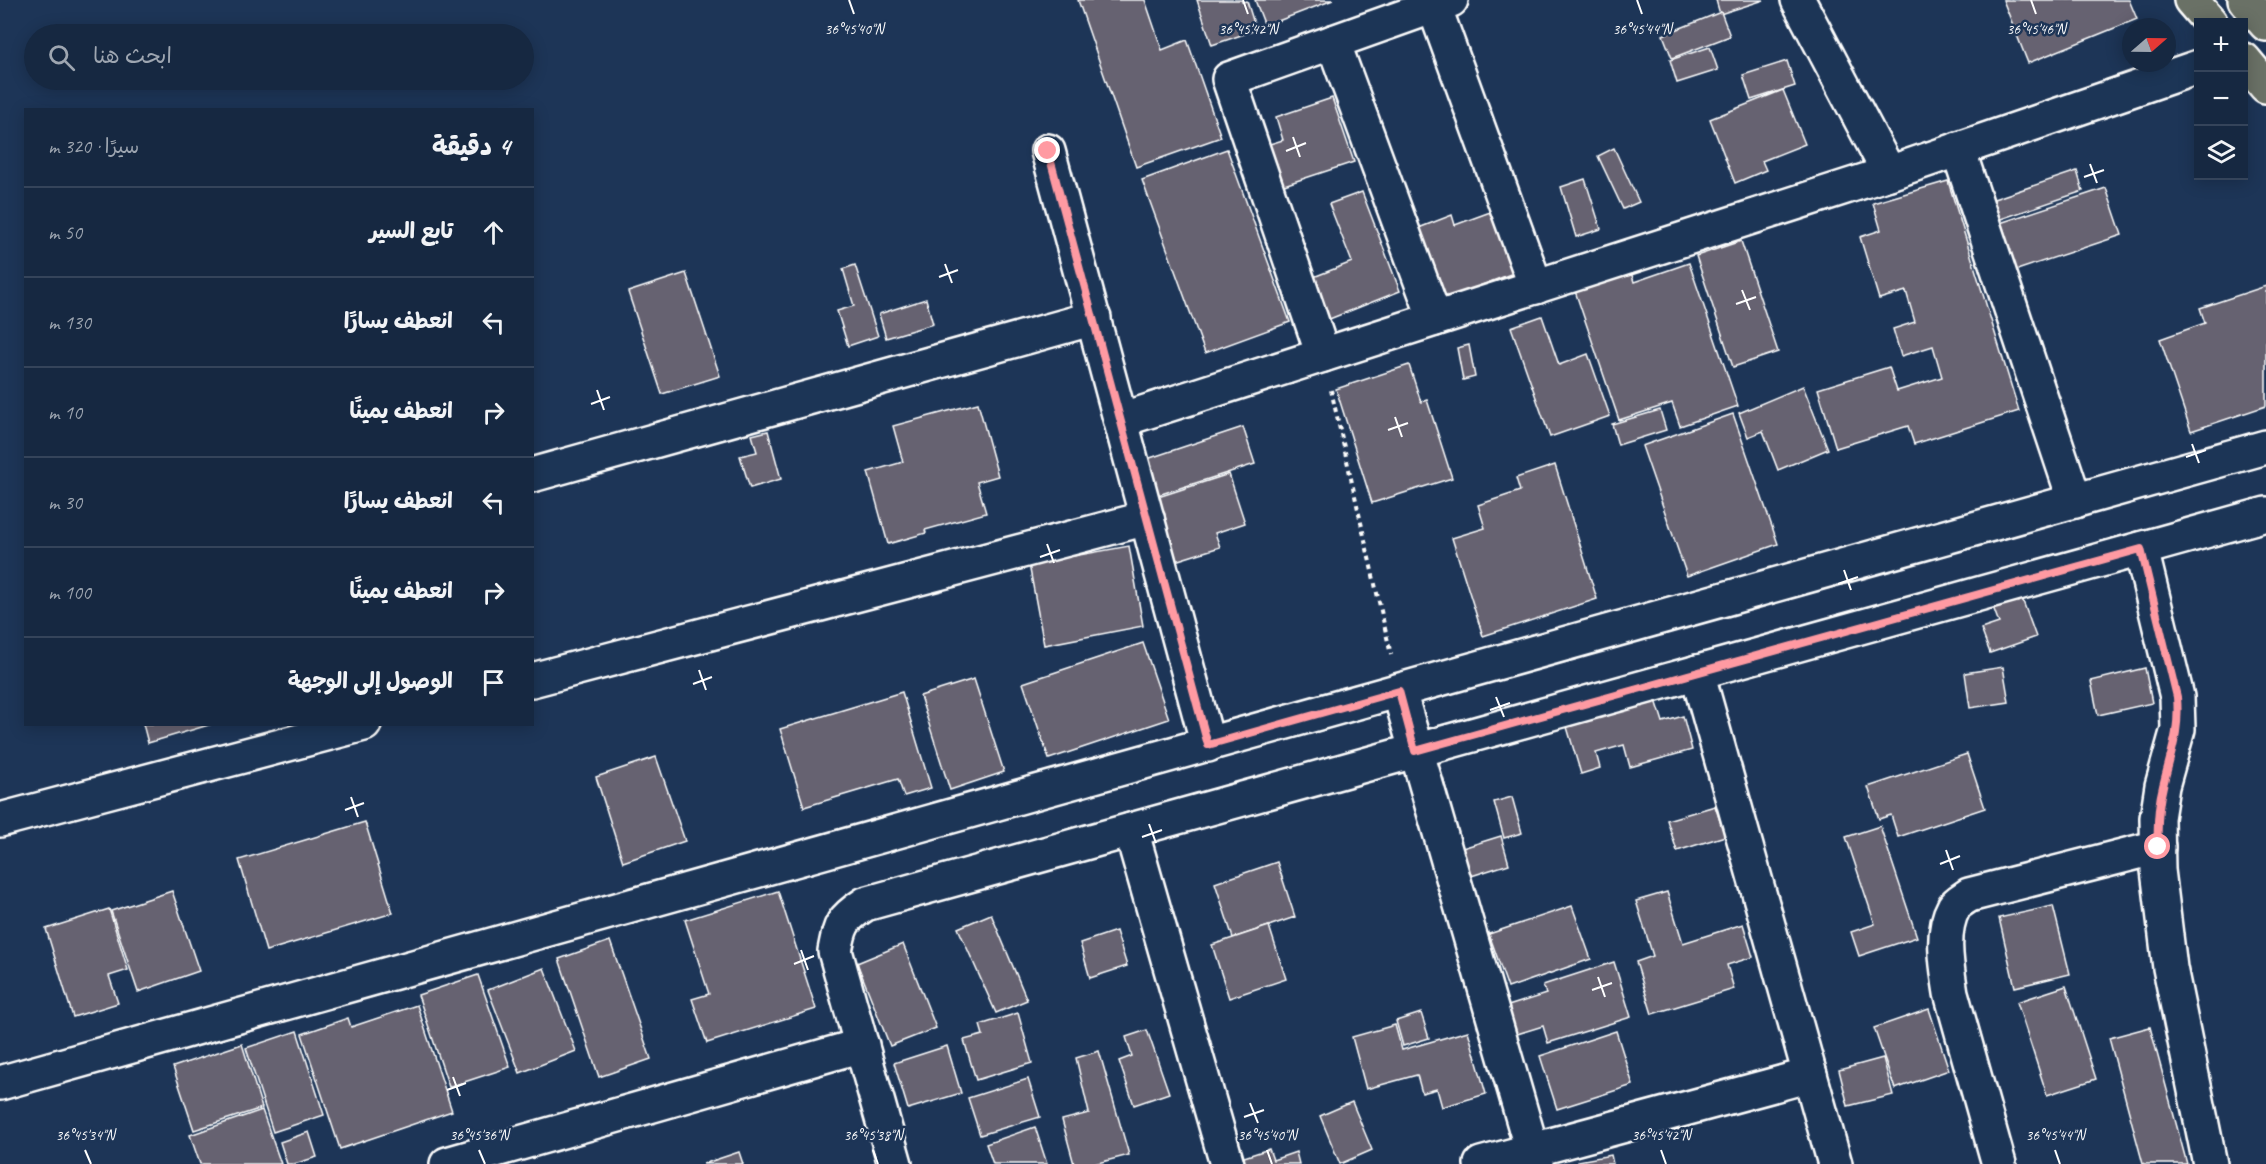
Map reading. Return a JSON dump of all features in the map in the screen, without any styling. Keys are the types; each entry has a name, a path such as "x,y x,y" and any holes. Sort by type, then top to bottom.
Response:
{"highway":[{"path":"2191,0 2207,18"},
{"path":"2245,0 2266,24"},
{"path":"2248,65 2266,86"}],"street":[{"path":"1798,0 1889,173"},
{"path":"1323,355 1229,79 1443,3 1536,287"},
{"path":"1334,42 1435,319"},
{"path":"1121,420 1889,173 2194,69"},
{"path":"1958,149 2075,501"},
{"path":"1048,151 1208,745"},
{"path":"534,474 1094,318"},
{"path":"0,1083 2266,447"},
{"path":"895,1164 836,951 838,933 846,917 865,904 2266,514"},
{"path":"534,679 1147,518"},
{"path":"2141,549 2177,697 2175,746 2162,786 2157,818 2158,870 2170,968 2210,1164"},
{"path":"1697,672 1835,1164"},
{"path":"1399,691 1534,1157"},
{"path":"0,820 356,726"},
{"path":"1131,830 1227,1164"},
{"path":"1999,1164 1951,993 1947,965 1947,930 1955,905 1970,895 2158,847"},
{"path":"447,1164 862,1045"},
{"path":"1481,1164 1534,1157 1810,1075"}],"path":[{"path":"1323,355 1399,691"}],"building":[{"path":"1078,0 1145,0 1162,50 1187,40 1221,137 1136,167"},
{"path":"1197,0 1247,1 1256,30 1212,45"},
{"path":"1255,0 1333,0 1265,26"},
{"path":"1716,0 1764,0 1720,14"},
{"path":"2003,0 2129,0 2137,18 2122,18 2122,25 2028,63"},
{"path":"1721,12 1730,36 1672,58 1663,35"},
{"path":"1710,47 1718,70 1677,83 1670,60"},
{"path":"1787,61 1795,86 1751,100 1743,75"},
{"path":"1783,90 1805,144 1762,161 1766,170 1735,183 1710,119"},
{"path":"1332,98 1354,162 1275,188 1260,147 1283,140 1276,117"},
{"path":"1614,148 1639,202 1623,209 1598,156"},
{"path":"1227,149 1290,322 1205,353 1142,180"},
{"path":"2077,171 2083,191 1986,224 1979,204"},
{"path":"1585,179 1601,229 1576,237 1561,187"},
{"path":"1948,181 2019,411 1914,444 1908,426 1836,448 1818,389 1889,367 1897,391 1942,377 1933,346 1901,356 1893,329 1915,322 1906,291 1879,299 1860,237 1881,230 1873,203"},
{"path":"2106,188 2122,235 2011,272 1994,225"},
{"path":"1362,192 1400,291 1327,320 1311,278 1352,262 1329,204"},
{"path":"1493,211 1516,272 1443,300 1416,229 1452,215 1455,225"},
{"path":"1741,241 1778,352 1733,367 1696,256"},
{"path":"1689,263 1738,406 1680,426 1672,403 1619,420 1575,291 1631,272 1634,282"},
{"path":"855,265 878,336 848,346 837,311 854,306 843,269"},
{"path":"686,273 720,376 662,394 628,292"},
{"path":"2266,286 2266,406 2191,431 2160,339 2205,323 2200,308"},
{"path":"926,299 933,324 886,338 879,314"},
{"path":"1542,316 1559,365 1588,354 1610,416 1550,437 1511,327"},
{"path":"1469,345 1475,377 1463,380 1457,348"},
{"path":"1409,365 1421,402 1427,400 1452,478 1372,503 1336,389"},
{"path":"1803,386 1828,449 1778,470 1763,431 1748,437 1739,413"},
{"path":"978,403 998,476 977,482 986,513 925,530 926,533 888,544 868,472 903,462 893,426"},
{"path":"1660,410 1666,430 1618,445 1612,424"},
{"path":"1733,414 1778,544 1687,576 1642,446"},
{"path":"1243,427 1255,464 1155,496 1144,460"},
{"path":"768,431 781,479 750,488 740,456 757,452 752,435"},
{"path":"1555,465 1597,599 1483,636 1452,538 1485,528 1478,505 1520,491 1516,478"},
{"path":"1229,474 1245,523 1215,533 1220,547 1172,562 1152,499"},
{"path":"1129,546 1143,626 1044,645 1029,564"},
{"path":"2020,593 2036,637 1990,653 1981,629 1999,623 1992,604"},
{"path":"1143,643 1169,719 1049,759 1023,683"},
{"path":"2003,667 2009,702 1970,708 1965,673"},
{"path":"2145,668 2152,703 2098,715 2091,681"},
{"path":"974,679 1004,772 950,790 920,696"},
{"path":"902,692 931,788 904,796 898,779 804,807 780,729"},
{"path":"1656,700 1663,722 1683,716 1692,750 1630,767 1624,745 1596,753 1600,768 1581,774 1567,727"},
{"path":"144,726 205,726 148,743"},
{"path":"1967,754 1985,808 1898,837 1891,815 1879,819 1868,787"},
{"path":"656,757 685,841 623,862 596,777"},
{"path":"1512,797 1522,833 1504,838 1494,802"},
{"path":"1715,806 1725,836 1677,851 1667,820"},
{"path":"365,822 393,913 266,951 239,860"},
{"path":"1880,826 1917,937 1859,956 1851,932 1875,924 1846,837"},
{"path":"1501,836 1509,864 1465,878 1456,850"},
{"path":"1277,862 1295,917 1233,938 1215,883"},
{"path":"172,891 199,971 138,992 111,911"},
{"path":"778,891 816,1009 707,1043 692,999 709,994 685,920"},
{"path":"1667,892 1683,943 1743,924 1753,957 1727,965 1734,989 1652,1014 1636,962 1653,956 1636,901"},
{"path":"1572,906 1591,959 1508,988 1489,934"},
{"path":"2053,906 2070,974 2015,987 1999,918"},
{"path":"109,909 128,970 109,976 118,1003 73,1017 46,929"},
{"path":"991,914 1027,1000 996,1013 958,928"},
{"path":"1269,926 1286,979 1229,998 1212,945"},
{"path":"1116,931 1127,966 1090,978 1080,943"},
{"path":"610,941 651,1059 599,1077 559,959"},
{"path":"903,944 936,1028 890,1046 857,963"},
{"path":"1614,962 1631,1017 1548,1043 1543,1026 1514,1035 1505,1007 1546,994 1543,985"},
{"path":"544,968 576,1051 520,1073 488,990"},
{"path":"478,975 510,1067 449,1087 418,995"},
{"path":"2066,986 2096,1079 2047,1095 2017,1002"},
{"path":"417,1005 452,1111 340,1149 302,1034 348,1018 351,1027"},
{"path":"1929,1009 1949,1070 1895,1089 1874,1028"},
{"path":"1018,1013 1032,1063 976,1080 964,1040 983,1035 980,1025"},
{"path":"1421,1013 1429,1038 1403,1046 1396,1021"},
{"path":"1395,1025 1402,1050 1468,1031 1486,1094 1442,1107 1437,1089 1422,1093 1417,1075 1366,1089 1352,1037"},
{"path":"2150,1027 2187,1164 2143,1164 2109,1038"},
{"path":"1147,1030 1169,1093 1134,1105 1119,1061 1132,1056 1126,1037"},
{"path":"297,1031 324,1115 273,1132 246,1048"},
{"path":"1616,1031 1633,1085 1557,1109 1540,1056"},
{"path":"242,1044 262,1108 194,1130 173,1067"},
{"path":"947,1046 961,1093 908,1109 894,1063"},
{"path":"1099,1051 1129,1155 1094,1164 1074,1164 1062,1120 1089,1113 1076,1058"},
{"path":"1883,1058 1893,1095 1848,1106 1839,1070"},
{"path":"1028,1079 1040,1117 980,1135 968,1098"},
{"path":"1352,1102 1372,1150 1340,1164 1320,1116"},
{"path":"262,1110 281,1164 200,1164 190,1135"},
{"path":"1035,1127 1047,1164 993,1164 986,1144"},
{"path":"309,1132 317,1157 287,1164 280,1142"},
{"path":"1269,1149 1273,1160 1296,1152 1299,1164 1236,1164 1235,1160"},
{"path":"739,1152 743,1164 703,1164"},
{"path":"1611,1155 1613,1164 1579,1164 1578,1161"}],"route":[{"path":"1048,151 1208,745 1399,691 1415,751 2141,549 2177,697 2178,713 2175,746 2162,786 2157,818 2158,847"}]}
